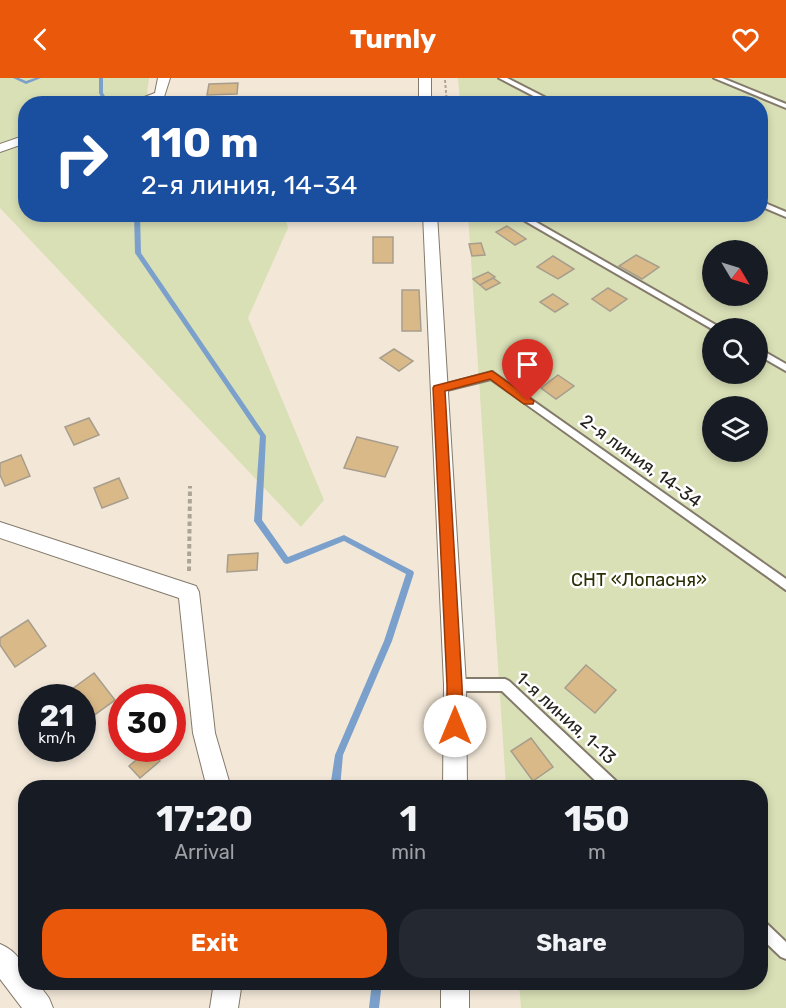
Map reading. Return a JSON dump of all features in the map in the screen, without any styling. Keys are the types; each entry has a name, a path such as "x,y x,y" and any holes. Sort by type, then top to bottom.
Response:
{"street":[{"path":"157,96 160,95 164,78"},
{"path":"425,78 425,96"},
{"path":"0,148 18,142"},
{"path":"430,222 455,685 455,780"},
{"path":"0,530 189,592 204,733 217,780"},
{"path":"0,957 18,981"},
{"path":"25,990 39,1008"},
{"path":"224,1008 227,990"},
{"path":"455,990 455,1008"}],"lane":[{"path":"502,78 539,96"},
{"path":"717,78 761,96"},
{"path":"768,99 786,106"},
{"path":"768,206 786,215"},
{"path":"530,222 702,319"},
{"path":"768,357 786,368"},
{"name":"2-я линия, 14-34","path":"439,388 492,375 786,585"},
{"name":"1-я линия, 1-13","path":"455,685 505,685 605,780"},
{"path":"768,935 786,952"}],"path":[{"path":"445,78 446,96"},
{"path":"189,592 190,486"}],"green space":[{"path":"0,78 149,78 147,94 157,96 18,96 18,222 287,222 288,228 248,318 324,500 301,527 0,208"},
{"name":"СНТ «Лопасня»","path":"458,78 786,78 786,1008 521,1008 520,990 768,990 768,780 506,780 468,222 768,222 768,96 459,96"}],"building":[{"path":"238,83 237,94 207,95 209,84"},
{"path":"507,226 526,239 515,245 496,232"},
{"path":"373,237 393,237 393,263 373,263"},
{"path":"481,243 485,255 472,256 469,244"},
{"path":"636,255 659,267 642,279 619,266"},
{"path":"553,256 574,269 558,279 537,267"},
{"path":"488,272 495,277 480,285 473,279"},
{"path":"493,278 500,283 486,290 480,285"},
{"path":"608,288 627,299 610,311 592,299"},
{"path":"402,290 419,290 421,331 402,331"},
{"path":"553,294 568,304 555,312 540,302"},
{"path":"394,349 413,361 399,371 380,358"},
{"path":"558,375 574,386 556,399 541,388"},
{"path":"89,418 99,435 74,445 65,427"},
{"path":"357,437 398,447 385,477 344,468"},
{"path":"21,455 30,476 5,486 0,475 0,463"},
{"path":"119,478 128,498 102,508 94,488"},
{"path":"258,553 257,570 227,572 228,555"},
{"path":"28,620 46,646 15,667 0,645 0,638"},
{"path":"586,665 616,690 595,713 565,688"},
{"path":"94,673 108,691 108,705 96,714 96,684 79,684"},
{"path":"531,738 553,767 532,780 511,751"},
{"path":"134,762 159,762 140,778 129,766"}],"waterway":[{"path":"15,78 26,83 39,78"},
{"path":"101,78 103,96"},
{"path":"137,222 138,253 263,436 258,521 287,561 344,538 410,573 388,641 339,755 336,780"},
{"path":"374,1008 376,990"}],"route":[{"path":"455,726 455,685 439,388 492,375 528,401"}]}
